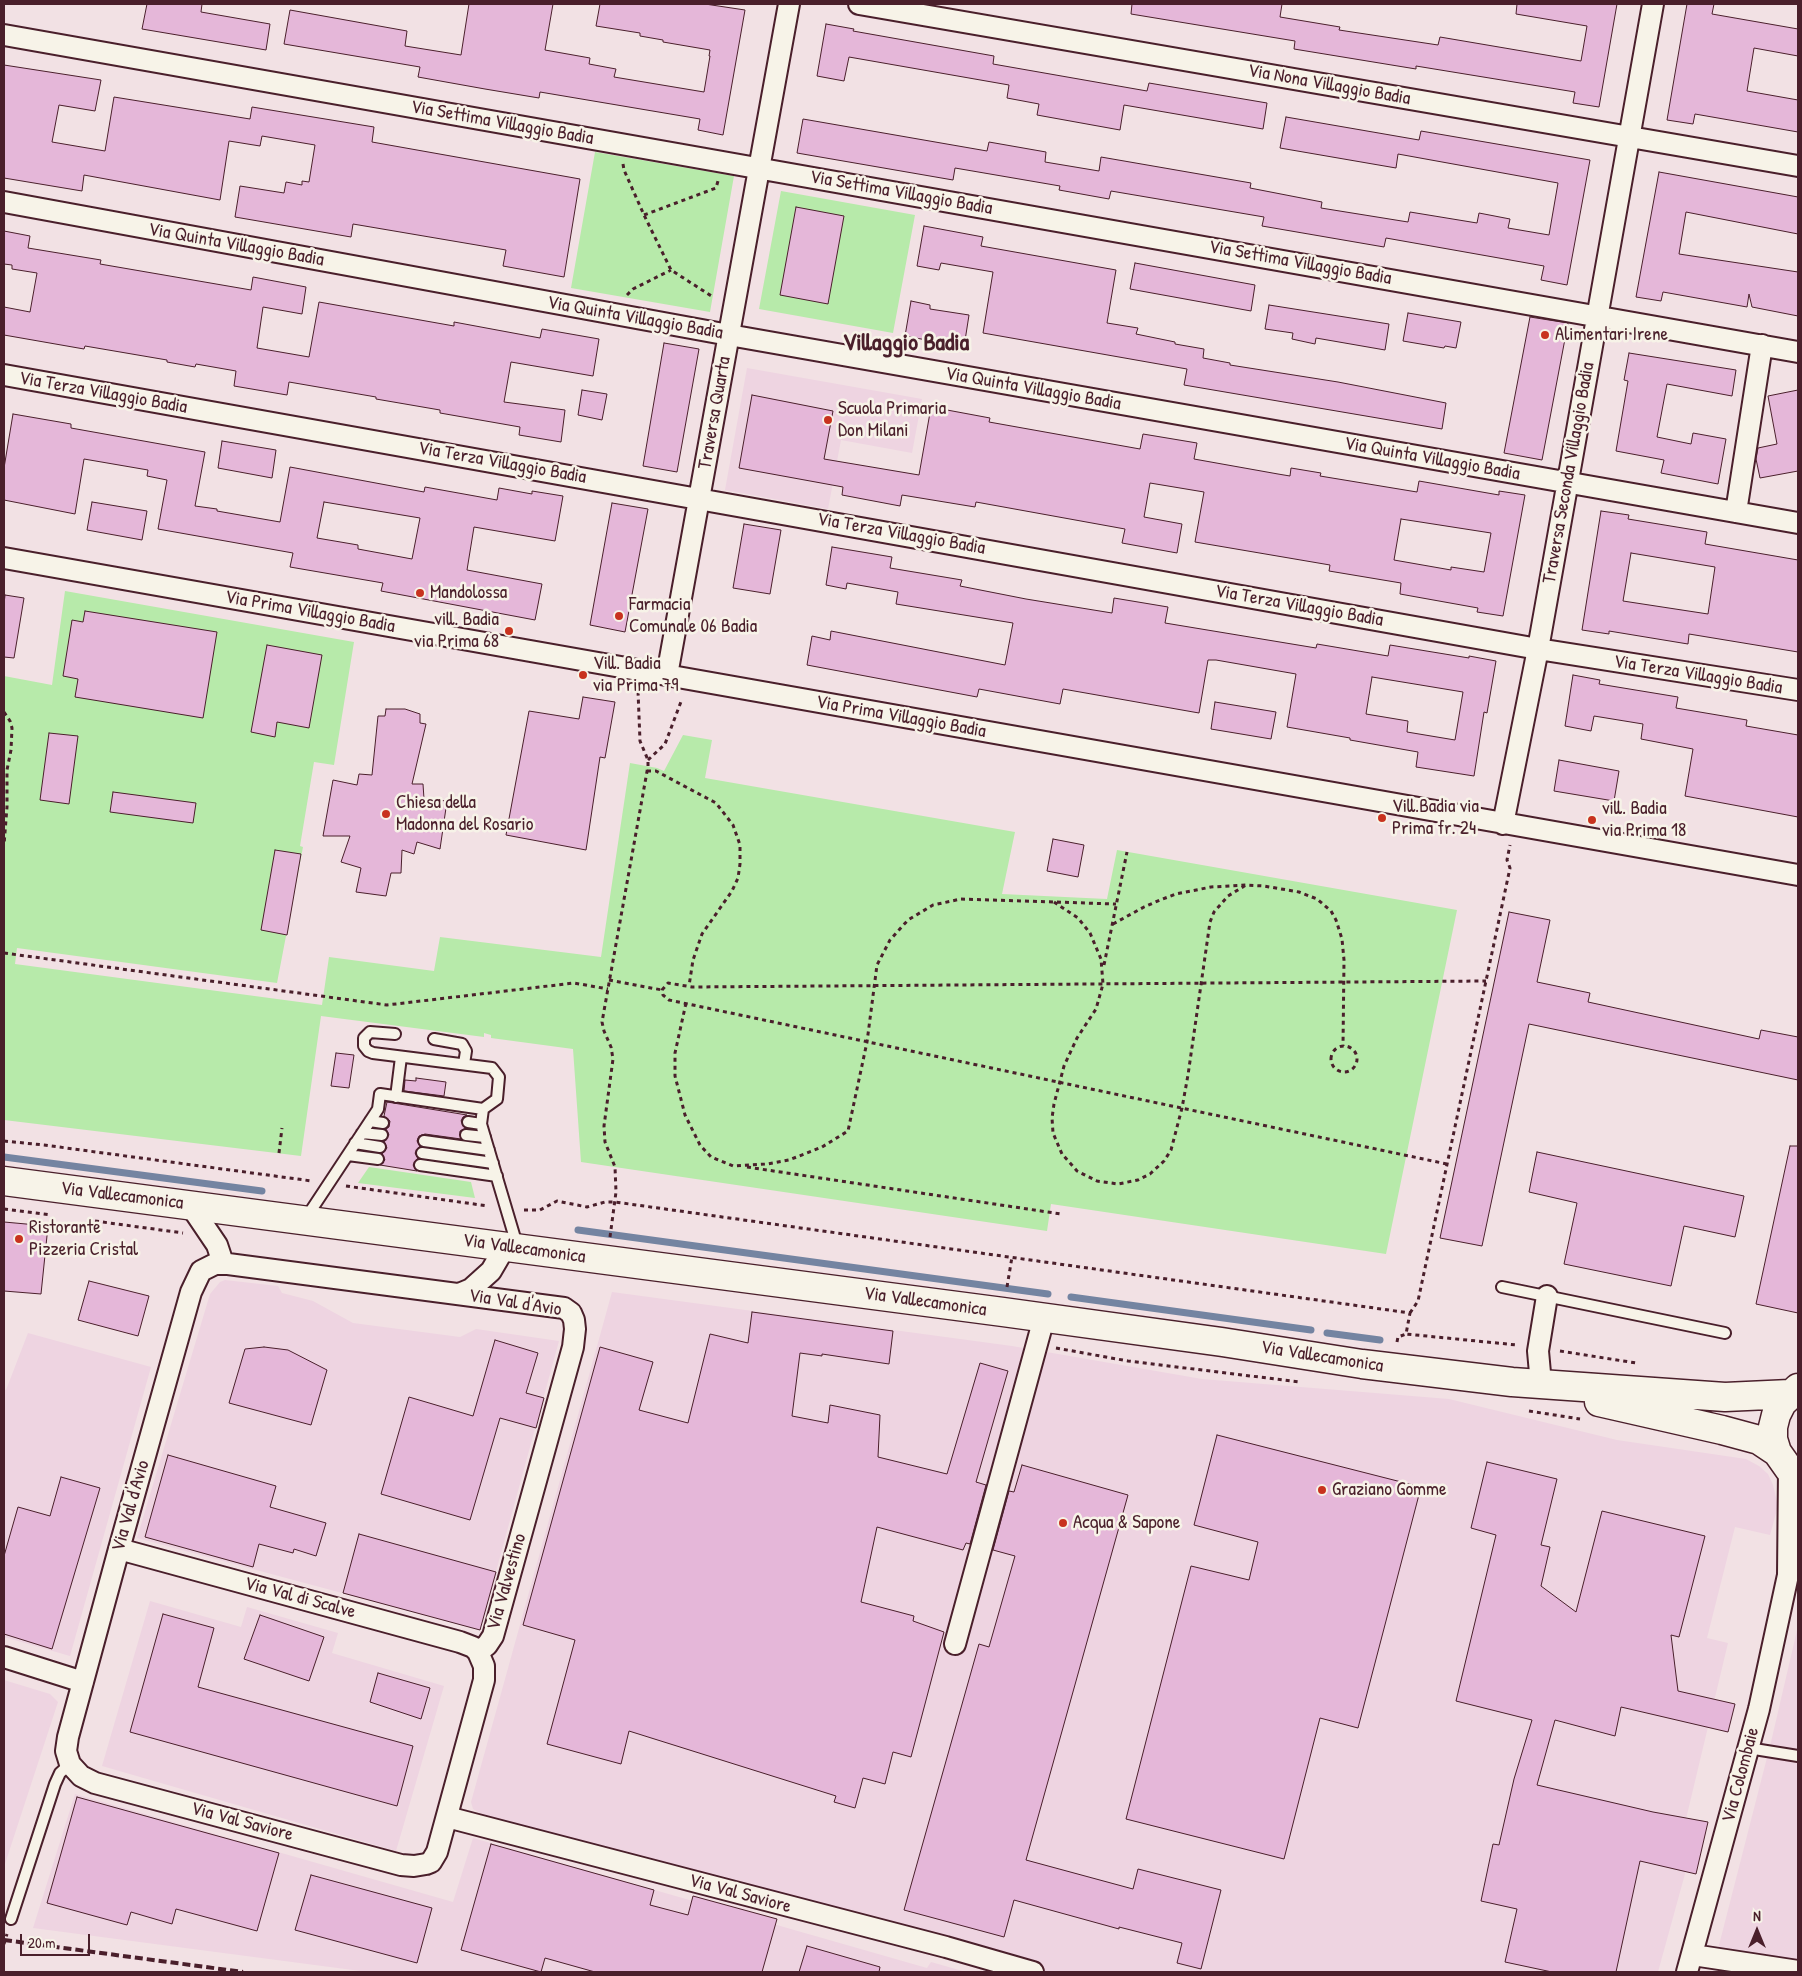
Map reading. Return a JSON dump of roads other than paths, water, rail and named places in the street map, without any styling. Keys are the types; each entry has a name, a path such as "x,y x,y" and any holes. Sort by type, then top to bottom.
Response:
{"main road":[{"name":"Via Vallecamonica","path":"4,1181 1044,1318 1362,1364 1512,1382 1725,1397 1794,1391"},
{"name":"Via Vallecamonica","path":"1512,1382 1759,1440 1788,1465"},
{"path":"1788,1465 1773,1439 1773,1427 1776,1414 1782,1403 1794,1391"}],"street":[{"name":"Traversa Quarta","path":"667,675 789,4"},
{"name":"Via Nona Villaggio Badia","path":"859,4 1798,166"},
{"name":"Traversa Seconda Villaggio Badia","path":"1503,824 1538,649 1653,4"},
{"name":"Via Settima Villaggio Badia","path":"4,35 1798,352"},
{"name":"Via Quinta Villaggio Badia","path":"4,202 729,335 1798,522"},
{"path":"1736,512 1762,345"},
{"name":"Via Terza Villaggio Badia","path":"4,375 1538,649 1798,690"},
{"name":"Via Prima Villaggio Badia","path":"4,558 1798,875"},
{"path":"190,1205 217,1245 221,1263"},
{"name":"Via Val d'Avio","path":"459,1294 471,1289 512,1248"},
{"name":"Via Val d'Avio","path":"70,1764 66,1744 119,1549 194,1283 205,1268 221,1263 564,1308 571,1313"},
{"path":"1541,1384 1538,1348 1547,1296"},
{"name":"Via Valvestino","path":"420,1866 431,1862 435,1857 447,1817 484,1680 484,1666 478,1652 487,1646 493,1636 575,1338 571,1313"},
{"path":"955,1644 1044,1318"},
{"name":"Via Colombaie","path":"1690,1964 1759,1709 1788,1575 1788,1465"},
{"name":"Via Val di Scalve","path":"119,1549 467,1644 478,1652"},
{"name":"Via Colombaie","path":"1788,1575 1798,1556"},
{"path":"4,1658 83,1682"},
{"name":"Via Val Saviore","path":"70,1764 81,1776 95,1782 401,1865 420,1866"},
{"name":"Via Val Saviore","path":"447,1817 946,1947 1033,1972"},
{"path":"1690,1964 1798,1971"}],"lane":[{"path":"395,1034 368,1033 364,1046 370,1052 492,1068 499,1077 496,1099 483,1110 480,1124 493,1163 512,1248"},
{"path":"434,1039 462,1044 466,1051 464,1064"},
{"path":"396,1097 401,1057"},
{"path":"305,1220 370,1121 381,1110 380,1094 483,1110"},
{"path":"370,1121 383,1123"},
{"path":"468,1122 480,1124"},
{"path":"362,1133 382,1135"},
{"path":"466,1135 485,1137"},
{"path":"424,1141 489,1150"},
{"path":"355,1144 380,1147"},
{"path":"422,1153 493,1163"},
{"path":"348,1155 378,1159"},
{"path":"420,1165 496,1176"},
{"path":"1502,1287 1725,1333"},
{"path":"1748,1748 1798,1756"},
{"path":"11,1919 54,1784 60,1773 70,1764"}],"waterway":[{"path":"4,1157 262,1191"},
{"path":"578,1230 1048,1294"},
{"path":"1071,1297 1311,1330"},
{"path":"1327,1333 1380,1340"}],"railway":[{"path":"4,1940 243,1972"}],"place":[{"name":"Alimentari Irene","path":"1545,335"},
{"name":"Scuola Primaria Don Milani","path":"828,420"},
{"name":"Mandolossa","path":"420,593"},
{"name":"Farmacia Comunale 06 Badia","path":"619,616"},
{"name":"vill. Badia via Prima 68","path":"509,631"},
{"name":"Vill. Badia via Prima 79","path":"583,675"},
{"name":"Chiesa della Madonna del Rosario","path":"386,814"},
{"name":"Vill.Badia via Prima fr. 24","path":"1382,818"},
{"name":"vill. Badia via Prima 18","path":"1592,820"},
{"name":"Ristorante Pizzeria Cristal","path":"19,1239"},
{"name":"Graziano Gomme","path":"1322,1490"},
{"name":"Acqua & Sapone","path":"1063,1523"}],"district":[{"name":"Villaggio Badia","path":"906,344"}]}
